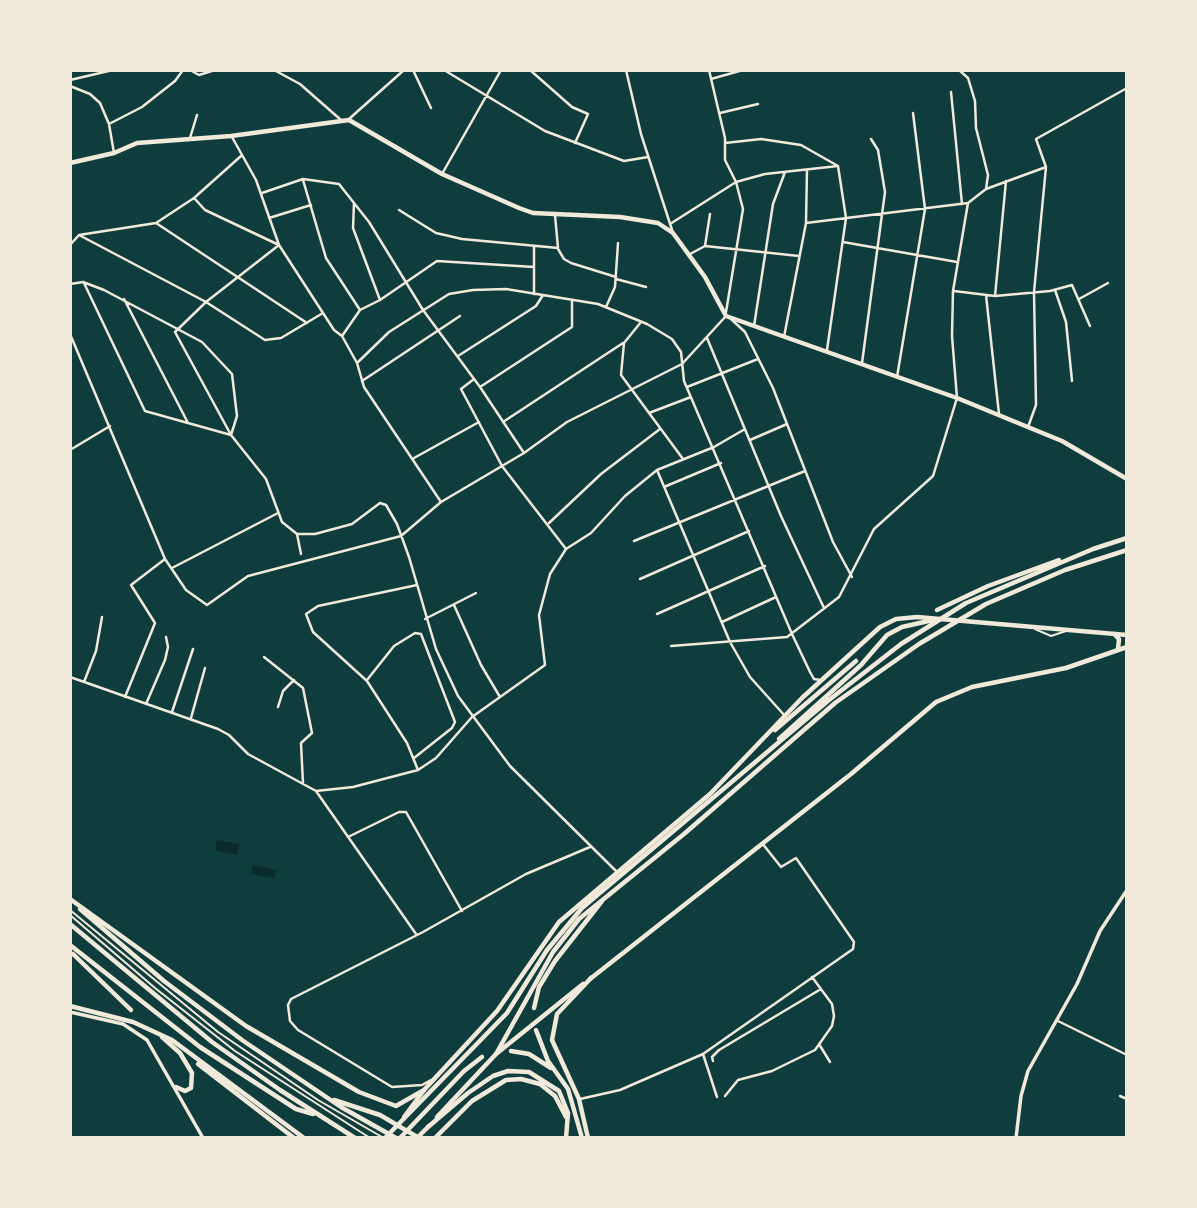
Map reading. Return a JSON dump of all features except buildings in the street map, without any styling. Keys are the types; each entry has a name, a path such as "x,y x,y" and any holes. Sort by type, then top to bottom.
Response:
{"main road":[{"path":"70,163 114,153 137,144 231,136 349,120 442,174 519,208 555,215 620,217 658,223 673,233 705,277 726,316 827,350 999,415 1093,456 1127,479"},
{"path":"937,610 988,586 1127,538"},
{"path":"384,1138 507,1013 547,950 582,908 864,672 947,614 989,592 1093,549"},
{"path":"496,1054 553,952 579,919 684,834 835,704 919,644 964,616 1022,587 1127,550"},
{"path":"775,730 785,716 872,633 887,623 907,617 1127,635"},
{"path":"753,765 806,712 861,665 887,635 902,627 933,620"},
{"path":"1110,632 1119,639 1118,649"},
{"path":"326,1097 380,1115 418,1138 496,1054 936,702 972,687 1064,669 1127,647"},
{"path":"70,900 246,1026 359,1092 396,1106 408,1102 437,1077 512,992 559,922 710,794 775,730 856,661"},
{"path":"534,1008 539,987 565,945 614,889"},
{"path":"70,900 197,1007 326,1097 398,1138 464,1071 482,1057"},
{"path":"70,924 180,1017 317,1115 355,1138"},
{"path":"71,946 200,1046 296,1109 317,1115"},
{"path":"74,954 131,1010"},
{"path":"588,1138 579,1099 554,1049 552,1029 562,1007 591,978"},
{"path":"70,1006 150,1028 187,1050 304,1138"},
{"path":"150,1028 180,1053 192,1073 191,1088 185,1091 176,1087"},
{"path":"536,1030 545,1055 570,1095 582,1138"},
{"path":"511,1051 536,1058 558,1076"},
{"path":"198,1064 294,1138"},
{"path":"428,1127 485,1081 516,1071 539,1076 559,1091 566,1105 566,1138"},
{"path":"437,1136 480,1095 497,1083 514,1079 530,1080 550,1091 560,1103 567,1121"},
{"path":"404,1117 424,1090"}],"street":[{"path":"70,80 113,70"},
{"path":"109,124 142,107 175,81 183,70"},
{"path":"190,70 199,75 215,70"},
{"path":"274,70 300,84 342,121"},
{"path":"349,120 404,70"},
{"path":"413,70 431,108"},
{"path":"444,70 545,131 575,144 624,161 648,158"},
{"path":"442,174 501,70"},
{"path":"530,70 572,107 588,114 575,144"},
{"path":"626,70 648,158 673,233"},
{"path":"70,334 165,559 186,590 208,605 248,576 401,536 441,502 524,453 567,422 682,364 726,316 743,209 736,182 725,160 720,113 709,70"},
{"path":"711,79 743,70"},
{"path":"959,70 968,78 975,101 976,128 988,174 986,189"},
{"path":"70,86 90,94 100,103 109,124 114,153"},
{"path":"1028,427 1036,405 1034,292 1046,167 1036,139 1127,88"},
{"path":"951,92 962,204"},
{"path":"720,113 758,104"},
{"path":"897,376 925,209 913,113"},
{"path":"190,139 197,114"},
{"path":"231,136 261,193 279,245 323,313 342,336 357,363 362,381 441,502"},
{"path":"725,143 761,139 801,145 838,166"},
{"path":"862,363 880,248 885,192 878,150 871,139"},
{"path":"70,245 79,235 156,223 194,198 241,156"},
{"path":"670,224 736,182 786,172 838,166"},
{"path":"827,350 846,218 838,166"},
{"path":"806,223 968,203 986,189 1046,167"},
{"path":"784,337 806,223 807,169"},
{"path":"754,326 773,204 786,172"},
{"path":"261,193 303,179 339,184 354,202 423,310 440,330 524,453"},
{"path":"303,179 326,258 360,310"},
{"path":"995,296 1006,181"},
{"path":"194,198 205,210 279,245"},
{"path":"354,202 353,228 380,300"},
{"path":"671,646 787,637 792,634 839,597 852,577 861,551 874,529 933,476 957,398 952,336 953,290 968,203"},
{"path":"269,218 311,205"},
{"path":"399,211 436,233 462,239 558,248"},
{"path":"705,246 710,214"},
{"path":"555,215 558,248 564,259 646,288"},
{"path":"156,223 307,323"},
{"path":"79,235 206,302 265,340 281,338 323,313"},
{"path":"843,242 959,262"},
{"path":"606,307 616,278 618,243"},
{"path":"279,245 237,276 175,332 231,435 266,479 278,513 289,530 296,534 337,530 352,524 380,503 386,505 401,536 436,649 472,718 510,766 617,872"},
{"path":"534,246 534,294"},
{"path":"688,255 705,246 799,256"},
{"path":"342,336 360,310 380,300 437,261 446,260 464,265 534,267"},
{"path":"70,284 83,282 124,299 202,342 232,374 237,395 236,420 231,435"},
{"path":"83,282 145,411 231,435"},
{"path":"1079,299 1108,283"},
{"path":"953,290 995,296 1055,290 1072,285 1090,326"},
{"path":"357,363 389,332 423,310 449,294 473,289 506,289 606,307 642,321 672,339 681,352 691,397 792,634 814,679 826,677"},
{"path":"1055,290 1066,322 1072,381"},
{"path":"458,356 536,306 542,295"},
{"path":"986,295 999,415"},
{"path":"124,299 188,423"},
{"path":"480,387 572,327 572,300"},
{"path":"362,381 460,316"},
{"path":"726,316 745,332 787,424 833,542 852,577"},
{"path":"503,422 624,343 642,321"},
{"path":"706,337 824,608"},
{"path":"624,343 619,366 621,375 683,459"},
{"path":"687,387 721,371 758,359"},
{"path":"474,379 461,389 502,466 549,523 566,550"},
{"path":"649,414 691,397"},
{"path":"414,458 479,422"},
{"path":"750,440 787,424"},
{"path":"70,450 110,426"},
{"path":"549,523 601,474 660,429"},
{"path":"316,791 354,787 418,770 436,758 472,718 545,665 539,615 550,574 566,550 591,533 625,496 657,470 713,447 745,429"},
{"path":"664,487 721,463"},
{"path":"657,470 730,642 750,677 785,716"},
{"path":"634,541 805,471"},
{"path":"171,568 278,513"},
{"path":"640,579 750,531"},
{"path":"296,534 301,554"},
{"path":"125,697 155,623 131,585 165,559"},
{"path":"657,614 765,566"},
{"path":"417,585 318,606 306,614 313,632 367,681 414,758 418,770"},
{"path":"425,619 476,593"},
{"path":"722,622 777,597"},
{"path":"454,606 481,665 500,697"},
{"path":"84,682 96,651 102,617"},
{"path":"367,681 394,646 415,634 421,634 455,722 452,728 414,758"},
{"path":"146,704 165,660 166,637"},
{"path":"172,712 193,649"},
{"path":"264,657 303,688 312,733 302,743 303,784"},
{"path":"191,718 205,668"},
{"path":"70,677 191,718 229,735 248,754 316,791 417,935"},
{"path":"278,706 284,691 294,680"},
{"path":"348,837 399,811 406,812 462,911"},
{"path":"579,1099 620,1090 703,1054 853,949 854,942 796,858 781,867 762,843"},
{"path":"437,1077 422,1085 396,1088 298,1030 287,1012 291,999 417,935 526,874 590,846"},
{"path":"1016,1138 1025,1080 1082,975 1097,935 1127,890"},
{"path":"725,1096 738,1080 796,1061 815,1051 832,1026 834,1016 832,1004 812,977"},
{"path":"713,1060 712,1057 719,1050 821,989"},
{"path":"70,1012 123,1024 139,1033 156,1050 203,1138"},
{"path":"1057,1020 1127,1055"},
{"path":"819,1044 830,1062"},
{"path":"703,1054 717,1097"},
{"path":"1120,1096 1127,1099"}],"lane":[{"path":"70,909 119,953 227,1039 318,1100 384,1138"},
{"path":"70,915 155,988 235,1051 370,1138"}],"water":[{"path":"217,840 239,844 237,855 215,850"},
{"path":"253,865 276,870 274,878 251,874"}]}
